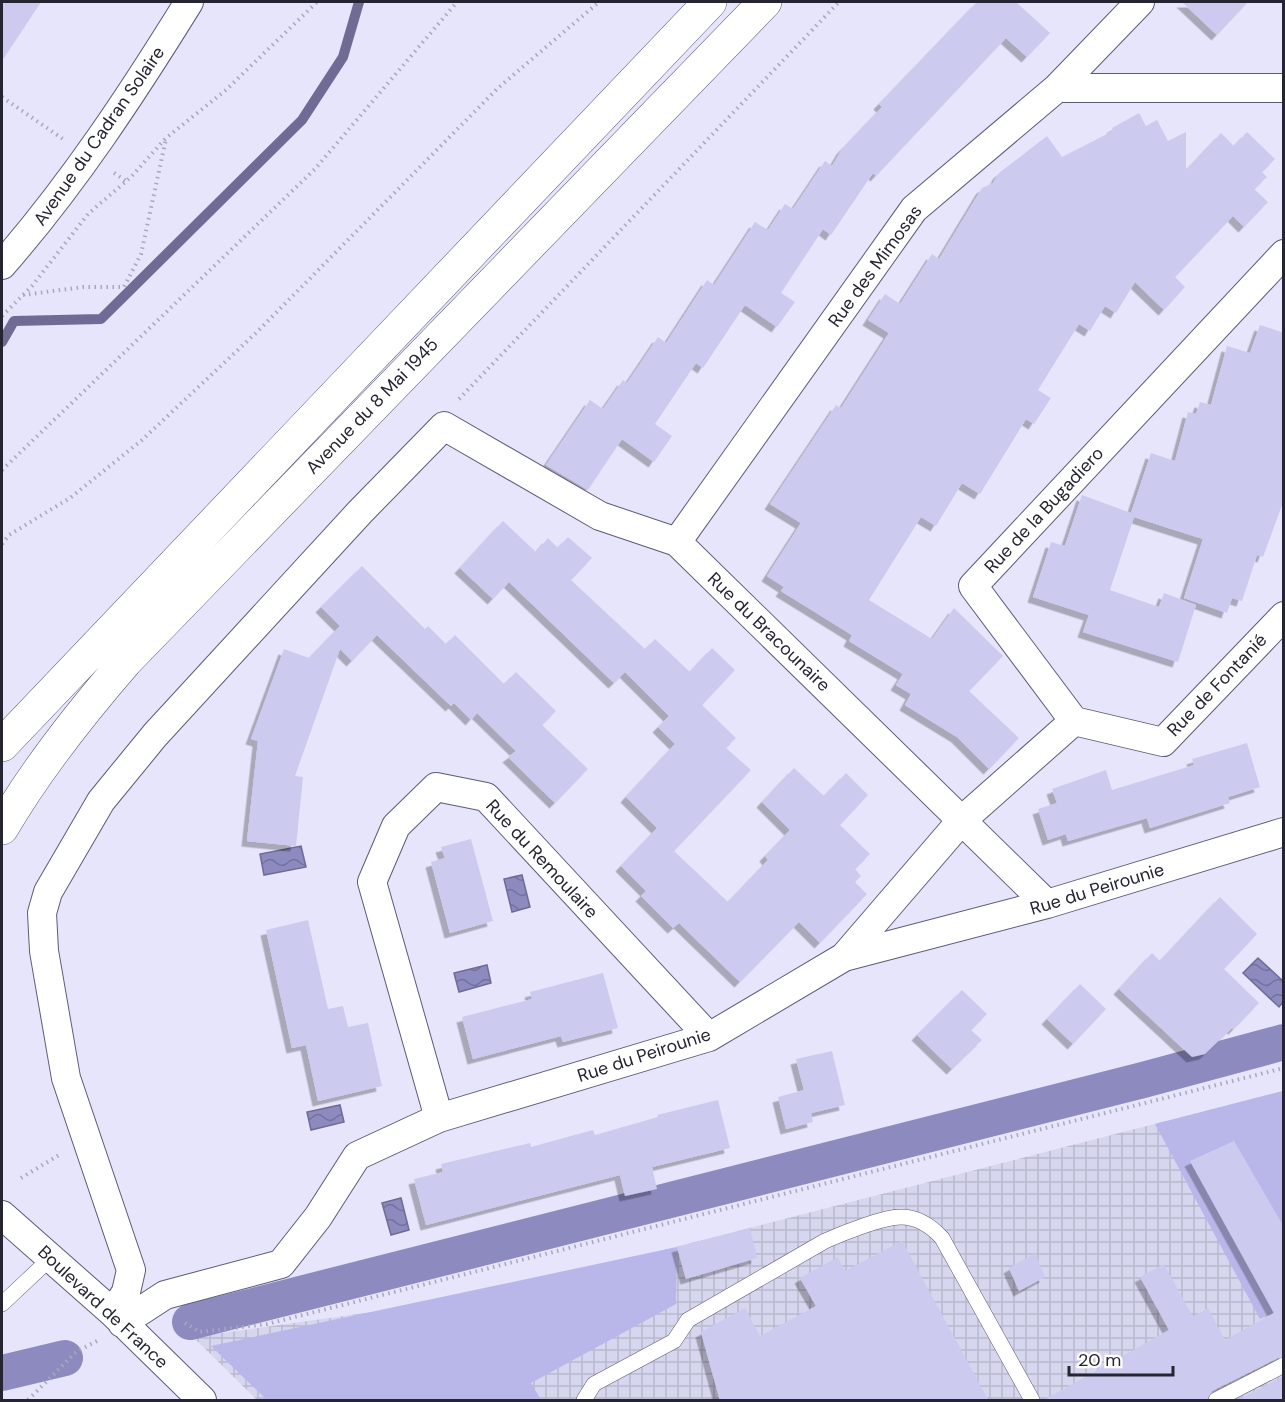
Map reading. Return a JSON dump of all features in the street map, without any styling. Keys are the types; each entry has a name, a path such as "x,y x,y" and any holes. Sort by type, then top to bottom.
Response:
{"main road":[{"name":"Avenue du 8 Mai 1945","path":"2,745 710,2"},
{"name":"Avenue du 8 Mai 1945","path":"2,828 28,783 77,717 126,661 765,2"}],"street":[{"name":"Avenue du Cadran Solaire","path":"2,265 40,221 89,156 189,2"},
{"name":"Rue des Mimosas","path":"677,542 914,209 1057,88 1140,2"},
{"path":"1057,88 1284,88"},
{"name":"Rue de la Bugadiero","path":"1074,721 974,586 1284,254"},
{"name":"Rue du Bracounaire","path":"444,426 600,516 677,542 1047,904"},
{"path":"117,1318 131,1270 66,1078 44,951 42,913 56,874 100,801 155,735 360,512 444,426"},
{"name":"Rue de Fontanié","path":"1074,721 1162,742 1284,615"},
{"path":"844,957 961,821 1074,721"},
{"name":"Rue du Remoulaire","path":"440,1118 372,882 396,826 436,787 486,797 709,1037"},
{"name":"Rue du Peirounie","path":"117,1318 165,1295 281,1264 318,1217 357,1156 440,1118 709,1037 844,957 1047,904 1284,832"},
{"name":"Boulevard de France","path":"2,1215 52,1257 202,1401"}],"lane":[{"path":"584,1401 594,1384 674,1341 688,1320 825,1241 846,1232 901,1217 920,1221 933,1228 942,1238 1032,1400"},
{"path":"2,1304 52,1257"},
{"path":"1216,1401 1284,1365"}],"path":[{"path":"2,316 23,295 88,214 131,177 166,138 226,90 317,2"},
{"path":"2,470 315,169 457,2"},
{"path":"2,544 9,535 70,498 142,440 258,331 498,88 599,2"},
{"path":"444,426 459,400 839,2"},
{"path":"23,295 83,287 124,287 141,254 166,138"},
{"path":"165,1295 181,1312 189,1328 200,1332 267,1324 1284,1068"},
{"path":"21,1178 87,1138"},
{"path":"28,1401 76,1352 94,1344 117,1318"}],"shaded area":[{"path":"1283,1091 1283,1400 257,1400 193,1337 480,1297"},
{"path":"1283,1091 1283,1308 1260,1319 1155,1124"},
{"path":"677,1247 676,1304 531,1383 541,1400 267,1400 211,1346"}],"water":[{"path":"301,846 306,867 264,875 260,854"},
{"path":"522,875 530,907 512,912 504,879"},
{"path":"1258,958 1283,981 1283,1002 1279,1007 1243,973"},
{"path":"487,965 491,983 459,992 454,973"},
{"path":"340,1105 344,1122 311,1130 307,1112"},
{"path":"401,1198 409,1230 391,1235 382,1203"}],"building":[{"path":"2,2 41,2 2,61"},
{"path":"977,2 1016,2 1050,33 1027,57 1006,38 876,176 873,173 831,235 823,229 781,293 795,302 777,327 745,305 703,368 696,363 655,424 672,436 654,462 622,439 588,490 546,465 590,400 603,409 623,380 627,383 658,337 666,343 707,280 714,285 755,222 768,230 785,204 793,209 825,161 832,166 842,149 882,107 879,104"},
{"path":"1182,2 1248,2 1217,35"},
{"path":"1139,113 1146,126 1157,120 1168,141 1186,132 1186,170 1221,133 1234,146 1247,132 1275,159 1262,172 1267,177 1254,189 1268,202 1244,227 1233,216 1175,277 1185,287 1164,310 1135,282 1116,313 1105,306 1090,331 1079,324 1038,390 1051,398 1034,424 1026,419 980,494 962,483 936,526 921,517 869,600 932,639 954,608 1003,656 969,691 1019,738 989,769 957,737 905,705 911,694 896,685 903,674 849,641 852,635 781,591 784,587 767,576 801,523 770,504 836,405 841,408 889,333 868,320 885,294 900,304 932,254 939,259 982,188 993,183 999,173 1047,136 1062,157 1113,131 1112,128"},
{"path":"1260,325 1284,333 1284,500 1263,557 1257,555 1242,601 1232,598 1227,613 1184,598 1203,539 1134,517 1110,590 1159,607 1164,593 1196,605 1178,662 1083,632 1089,615 1033,597 1051,542 1065,546 1082,495 1131,513 1151,453 1175,461 1188,412 1196,414 1200,402 1211,405 1227,346 1250,353"},
{"path":"503,521 536,552 548,538 558,548 568,537 592,558 571,580 645,649 655,639 690,672 712,648 735,670 702,705 736,738 726,748 751,770 674,851 728,902 768,860 765,856 790,830 762,802 794,768 824,796 846,773 868,795 840,825 870,854 855,869 861,876 855,882 867,894 820,943 799,922 740,982 679,923 673,928 641,896 646,891 621,866 657,828 626,797 675,744 658,727 669,716 625,672 614,683 509,582 493,599 460,568"},
{"path":"362,566 425,629 428,626 446,644 455,635 504,684 516,672 556,711 542,725 588,769 555,803 508,757 516,751 477,713 471,720 454,703 451,706 377,635 352,661 340,649 295,776 303,777 296,846 247,841 258,741 251,739 284,649 309,658 340,626 321,607"},
{"path":"1247,743 1260,787 1228,797 1230,803 1150,828 1147,818 1068,841 1066,834 1048,840 1038,809 1057,803 1052,789 1106,770 1112,790 1194,765 1192,759"},
{"path":"471,839 493,921 450,933 431,862 445,858 441,847"},
{"path":"1220,897 1257,934 1224,969 1259,1003 1205,1054 1192,1057 1119,989 1152,953 1160,961"},
{"path":"308,920 328,1009 343,1006 348,1027 368,1023 382,1086 318,1101 306,1045 292,1048 266,930"},
{"path":"603,973 618,1028 563,1042 561,1036 473,1059 462,1017 532,999 530,992"},
{"path":"1080,984 1106,1009 1073,1044 1047,1019"},
{"path":"962,990 987,1014 971,1030 982,1040 952,1069 917,1035"},
{"path":"832,1051 845,1105 811,1113 813,1122 786,1129 778,1097 804,1090 796,1059"},
{"path":"718,1100 730,1148 652,1167 657,1189 625,1196 620,1175 426,1225 414,1179 443,1172 441,1164 530,1143 531,1147 593,1130 595,1135 658,1117 657,1115"},
{"path":"1234,1141 1284,1227 1284,1355 1212,1391 1206,1401 1042,1401 1169,1330 1140,1277 1164,1264 1193,1317 1208,1308 1225,1340 1274,1313 1190,1161"},
{"path":"750,1228 757,1258 686,1279 677,1247"},
{"path":"902,1241 989,1401 720,1401 701,1332 745,1308 760,1336 816,1306 800,1278 838,1257 845,1271"},
{"path":"1035,1253 1045,1277 1019,1291 1009,1268"},
{"path":"1284,1376 1284,1401 1236,1401"}],"waterway":[{"path":"2,342 14,321 101,319 302,120 343,57 359,2"},
{"path":"190,1322 1143,1080 1284,1042"},
{"path":"2,1373 65,1358"}]}
